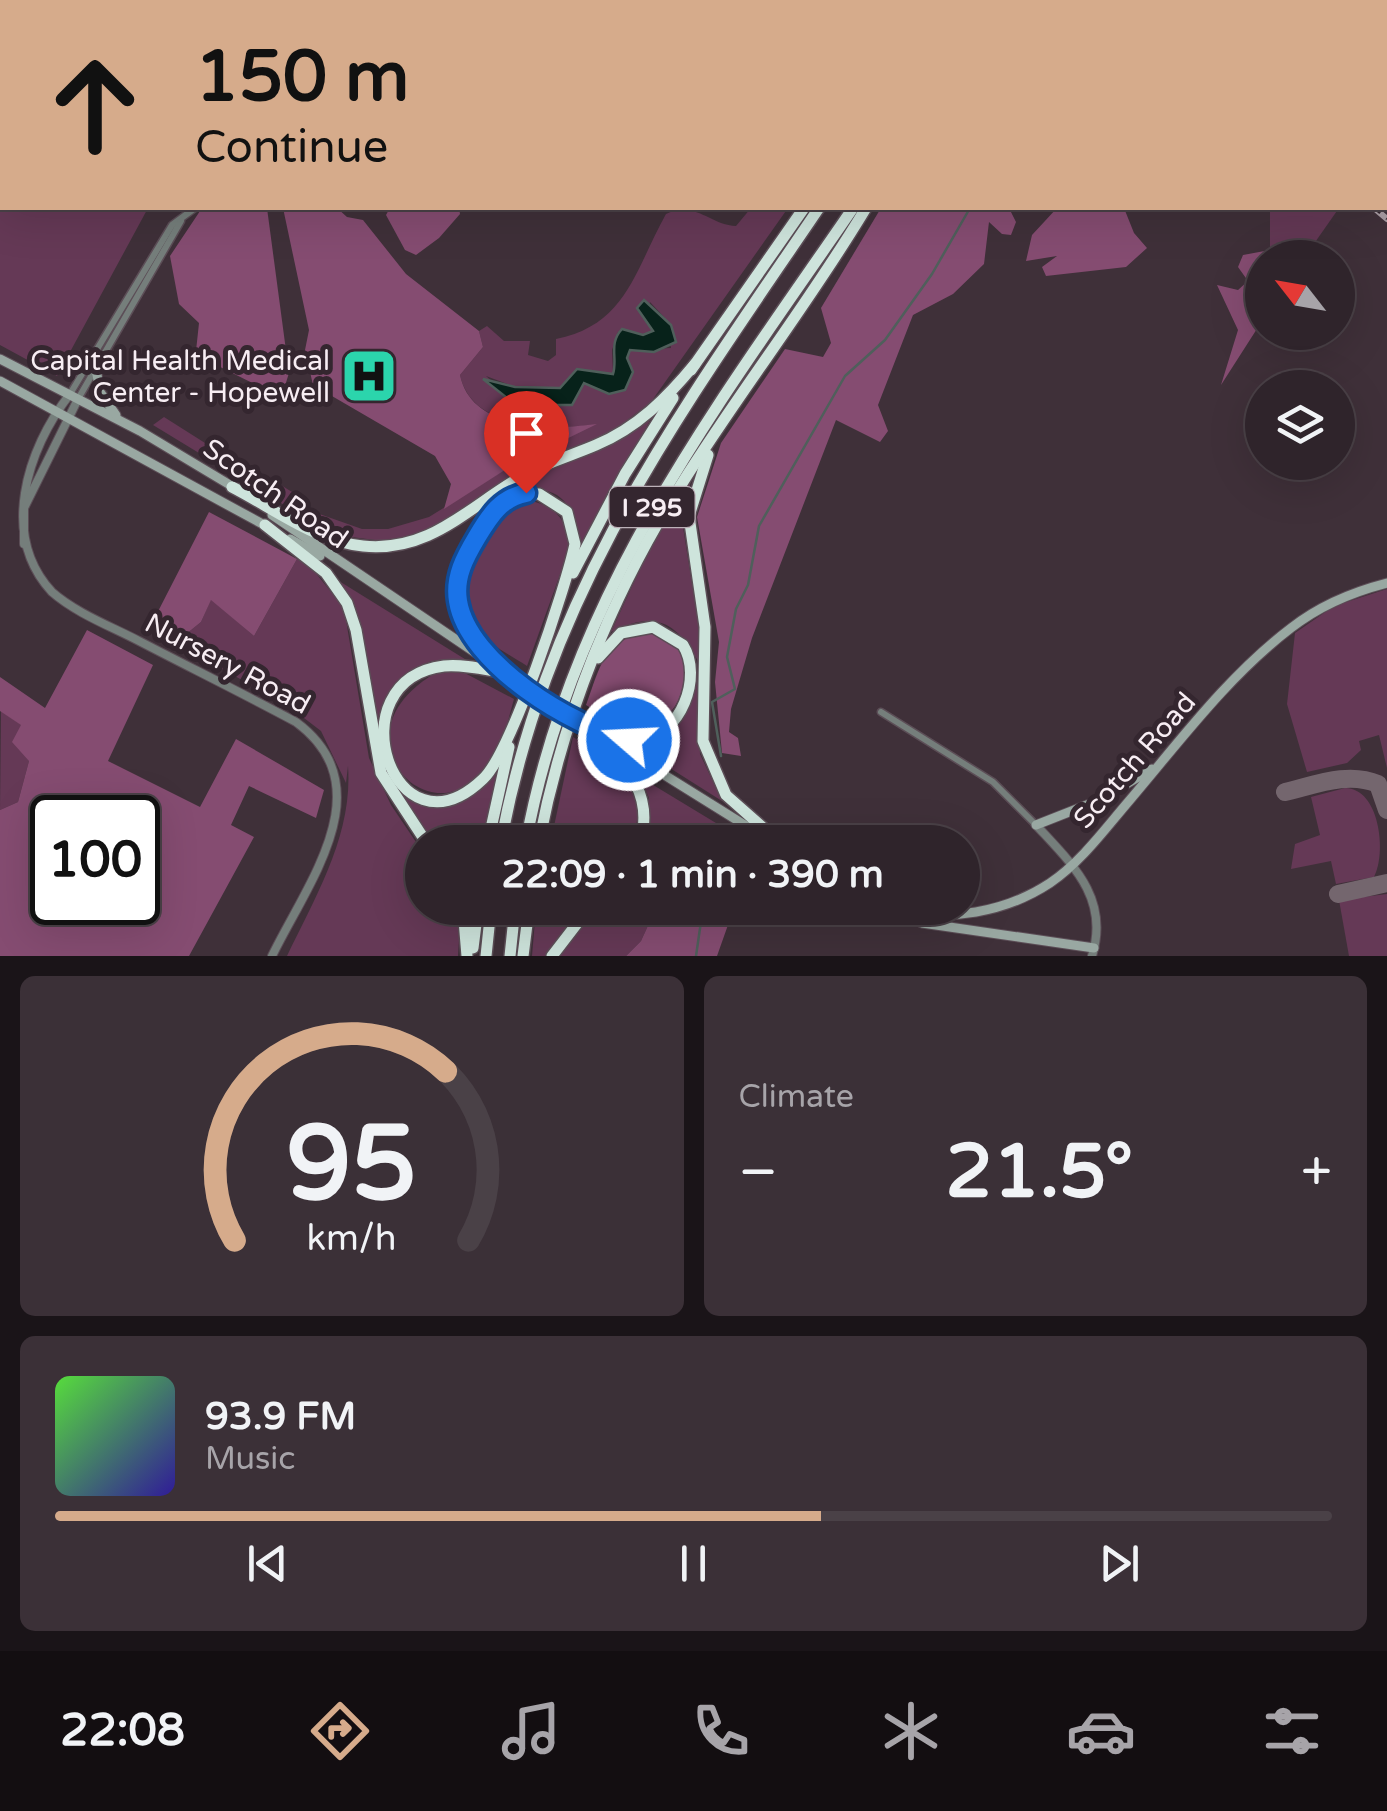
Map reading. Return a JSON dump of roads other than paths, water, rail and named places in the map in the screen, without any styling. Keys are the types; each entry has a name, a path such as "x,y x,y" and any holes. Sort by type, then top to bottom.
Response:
{"highway":[{"path":"548,626 606,509 695,364 803,210"},
{"name":"I 295","path":"505,825 532,716 563,631 602,545 669,428 818,210"},
{"name":"I 295","path":"530,825 560,710 624,556 693,441 853,210"},
{"path":"543,825 580,696 606,626 648,542 865,210"},
{"path":"232,487 343,543 381,547 418,541 450,526 522,476 622,432 658,405 695,364"},
{"path":"757,825 730,800 708,757 701,721 704,627 689,530 700,471 762,365"},
{"path":"492,825 516,718 575,546 574,527 566,510 536,494 518,495 498,506 462,562 458,581 458,604 466,626 505,673"},
{"path":"265,525 326,573 346,603 356,630 381,773 415,825"},
{"path":"580,696 606,647 627,630 663,630 679,640 689,656 690,686 664,730 636,740 594,732"},
{"path":"505,673 456,666 434,668 415,678 395,698 386,716 386,760 396,780 410,793 430,800 451,798 490,772 516,718"},
{"path":"594,732 640,790 643,825"},
{"path":"553,825 565,743"},
{"path":"465,925 470,956"},
{"path":"470,956 475,925"},
{"path":"486,956 489,925"},
{"path":"510,956 514,925"},
{"path":"523,956 526,925"},
{"path":"552,956 576,925"}],"main road":[{"name":"Scotch Road","path":"0,359 121,421 232,487 366,582 594,732 748,825"},
{"path":"96,369 100,392 121,421"},
{"name":"Scotch Road","path":"0,381 70,416 366,582"},
{"name":"Scotch Road","path":"980,911 1032,893 1073,864 1244,669 1292,626 1348,595 1387,584"},
{"path":"1036,825 1124,788 1169,754"},
{"path":"939,925 1093,952"}],"street":[{"path":"26,558 24,508 70,416 74,396 172,225 193,210"},
{"path":"74,396 96,369 182,220"},
{"name":"Nursery Road","path":"74,396 57,410 20,484 16,533 26,558 51,592 74,607 285,716 324,748 339,787 339,806 272,956"},
{"path":"881,712 993,782 1073,864 1095,904 1093,952"}],"waterway":[{"path":"721,756 712,702 735,689 727,657 736,609 748,585 759,526 845,376 885,340 932,274 969,210"},
{"path":"696,956 701,925"}],"railway":[{"path":"1376,210 1387,219"}],"place":[{"name":"Capital Health Medical Center - Hopewell","path":"369,376"}]}
